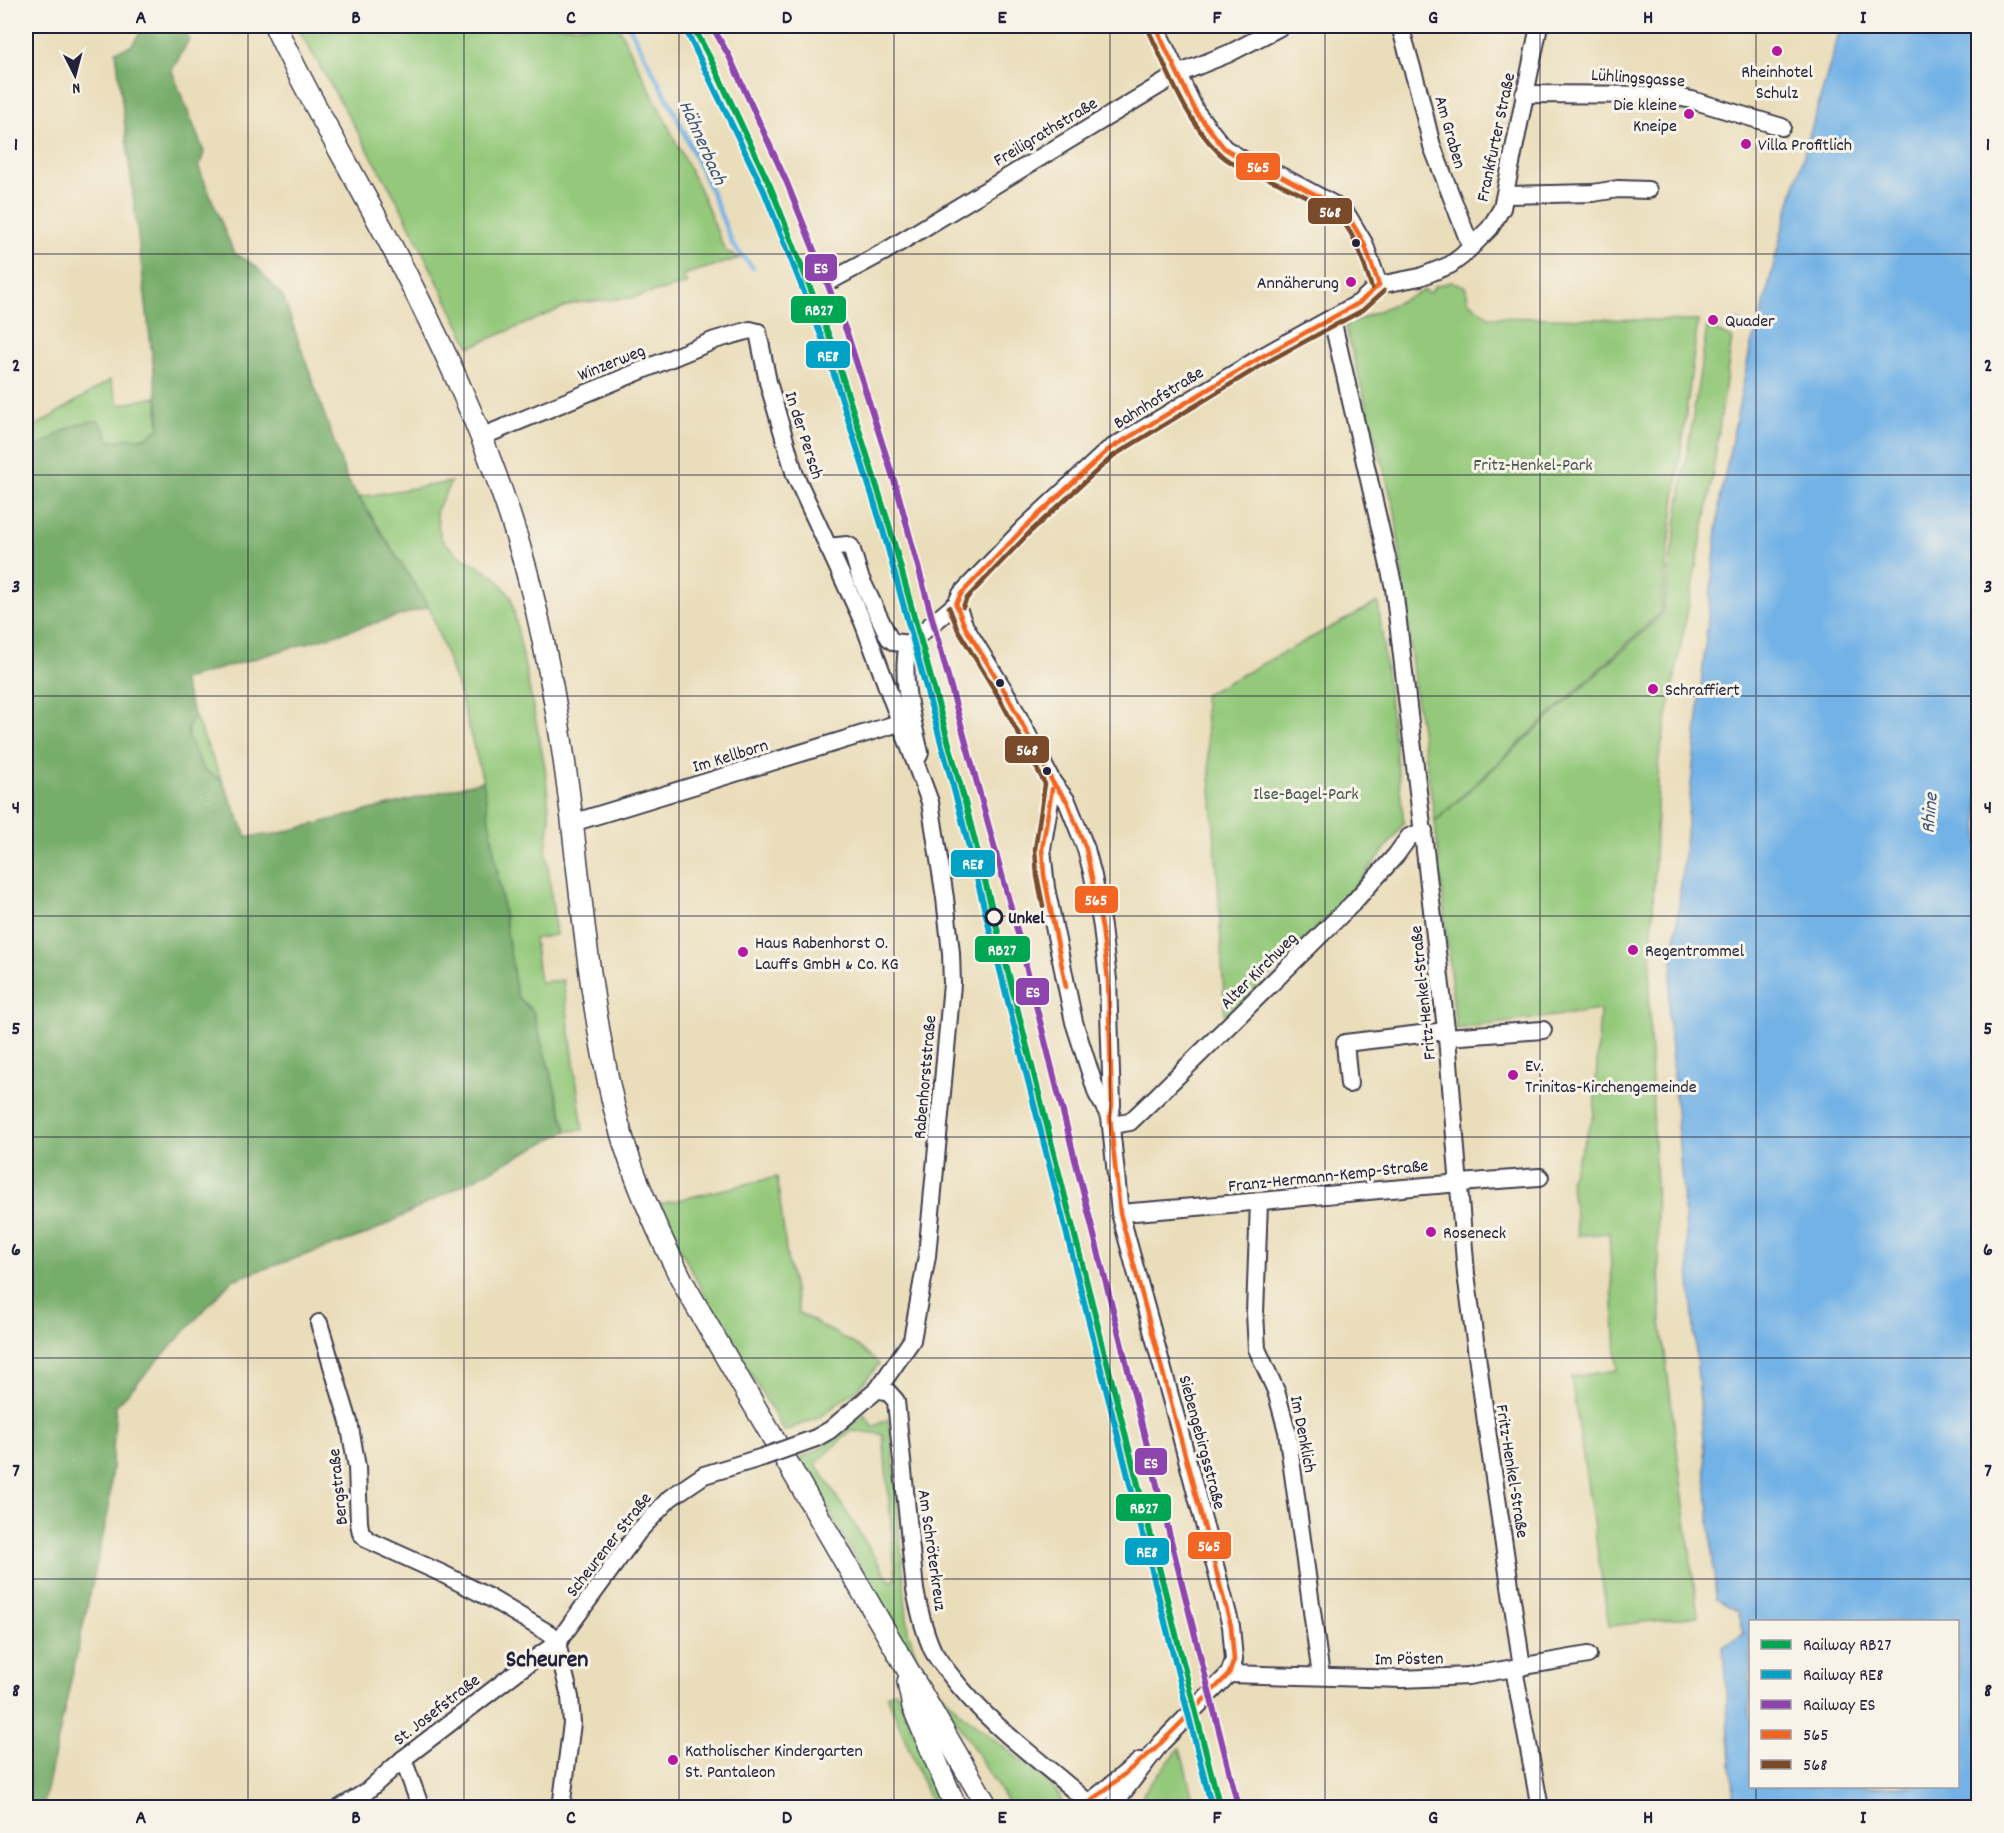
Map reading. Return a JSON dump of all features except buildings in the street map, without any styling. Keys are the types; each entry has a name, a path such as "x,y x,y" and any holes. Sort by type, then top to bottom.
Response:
{"main road":[{"path":"275,26 300,78 371,206 438,336 481,437 511,520 538,619 559,727 588,969 601,1045 620,1129 648,1209 686,1288 988,1808"},
{"path":"904,1664 913,1707 956,1808"}],"street":[{"path":"1155,26 1196,112 1224,148 1245,161 1333,204 1348,216 1364,243 1379,285"},
{"name":"Freiligrathstraße","path":"834,279 884,252 1178,74 1230,53 1282,26"},
{"name":"Am Graben","path":"1400,26 1432,146 1470,247"},
{"name":"Frankfurter Straße","path":"1470,247 1497,218 1506,195 1539,26"},
{"name":"Lühlingsgasse","path":"1524,94 1667,95 1692,100 1782,127"},
{"path":"1506,195 1648,190"},
{"name":"Bahnhofstraße","path":"908,644 956,604 961,594 1025,527 1108,450 1263,356 1359,303 1379,285 1420,277 1450,265 1470,247"},
{"name":"Fritz-Henkel-Straße","path":"1332,319 1394,588 1447,1034 1469,1297 1518,1668 1540,1808"},
{"name":"Winzerweg","path":"481,437 715,340 750,330 758,332"},
{"name":"In der Persch","path":"758,332 768,382 795,475 863,622 899,723"},
{"path":"828,547 847,545 851,547 860,577 889,638 894,642 908,644"},
{"name":"Siebengebirgsstraße","path":"956,604 965,627 1007,695 1053,783 1067,801 1094,876 1108,980 1111,1121 1120,1213 1178,1421 1231,1626 1234,1659 1229,1674"},
{"name":"Rabenhorststraße","path":"908,644 904,661 905,677 920,753 914,762"},
{"name":"Im Kellborn","path":"572,823 899,723"},
{"name":"Rabenhorststraße","path":"878,1389 912,1340 914,1330 927,1256 952,984 945,898 930,802 899,723"},
{"name":"Siebengebirgsstraße","path":"1053,783 1042,849 1044,875 1074,1022 1097,1094 1111,1121"},
{"name":"Alter Kirchweg","path":"1111,1121 1130,1122 1352,904 1396,855 1408,837 1424,831"},
{"path":"1349,1084 1345,1043 1447,1034 1543,1030"},
{"name":"Franz-Hermann-Kemp-Straße","path":"1120,1213 1459,1182 1540,1177"},
{"name":"Im Denklich","path":"1259,1202 1254,1313 1257,1349 1276,1391 1287,1431 1321,1676"},
{"name":"Bergstraße","path":"319,1323 349,1422 357,1467 359,1523 362,1533 368,1540 490,1598 558,1642"},
{"name":"Scheurener Straße","path":"558,1642 638,1532 670,1498 704,1476 816,1438 830,1430 878,1389"},
{"name":"Am Schröterkreuz","path":"878,1389 888,1392 896,1401 915,1590 920,1615 934,1653 959,1686 990,1719 1089,1806"},
{"path":"558,1642 570,1697 572,1723 561,1808"},
{"name":"St. Josefstraße","path":"340,1808 366,1792 403,1759 558,1642"},
{"name":"Im Pösten","path":"1229,1674 1267,1677 1402,1679 1468,1676 1588,1655"},
{"path":"1089,1806 1155,1749 1229,1674"},
{"path":"1111,1808 1155,1749"},
{"path":"403,1759 422,1808"}],"green space":[{"path":"145,26 181,26 189,39 172,71 204,152 199,168 234,253 256,266 283,297 347,479 429,607 182,680 195,717 188,726 188,737 204,770 222,780 247,837 276,834 483,781 517,996 533,1012 567,1131 370,1233 232,1280 116,1406 109,1508 43,1807 26,1807 26,455 69,428 88,422 98,421 110,442 145,438 159,429 116,51 131,46"},
{"path":"618,26 701,192 725,251 740,258 683,275 687,284 631,298 574,303 470,347 397,200 297,27"},
{"name":"Fritz-Henkel-Park","path":"1451,282 1465,286 1469,302 1489,317 1698,321 1660,613 1435,821 1415,691 1395,511 1345,326 1425,290 1427,293 1431,292 1435,286"},
{"path":"1707,327 1732,338 1709,500 1659,758 1649,1005 1661,1321 1698,1616 1609,1626 1571,1377 1617,1370 1609,1233 1578,1236 1570,1179 1594,1115 1600,1010 1456,1029 1435,822 1662,614"},
{"path":"110,380 119,405 157,397 159,429 145,438 109,442 105,430 71,427 26,455 26,432"},
{"path":"451,482 436,512 441,539 461,557 494,575 511,597 545,767 550,819 546,850 556,935 534,939 540,982 563,980 583,1130 567,1131 533,1012 517,996 483,781 458,688 429,607 359,497"},
{"name":"Ilse-Bagel-Park","path":"1378,602 1404,823 1342,901 1225,1020 1218,883 1204,695"},
{"path":"195,717 222,780 204,770 188,737 188,726"},
{"path":"777,1177 787,1258 799,1313 858,1346 879,1364 861,1386 820,1417 784,1431 698,1283 662,1213 660,1204"},
{"path":"864,1414 873,1427 888,1419 891,1430 908,1631 916,1654 932,1682 962,1714 1043,1778 1056,1791 1061,1799 1062,1807 1010,1807 955,1718 929,1688 799,1459 822,1447","holes":["850,1431 883,1434 896,1579 890,1581 816,1464"]},
{"path":"896,1691 948,1807 933,1807 887,1695"},
{"path":"1180,1748 1195,1807 1135,1807 1149,1785"}],"water":[{"name":"Rhine","path":"1841,26 1978,26 1978,1807 1734,1807 1723,1647 1744,1634 1738,1611 1716,1599 1668,1012 1720,499 1751,345 1758,328 1783,227"}],"waterway":[{"name":"Hähnerbach","path":"629,26 674,111 733,245 753,268"},
{"path":"1734,322 1763,330"}],"rail line":[{"name":"RB27","path":"693,26 771,188 831,341 889,525 966,806 1220,1808"},
{"name":"ES","path":"712,26 729,56 787,183 847,333 898,493 1017,930 1238,1806"},
{"name":"RE8","path":"686,30 764,191 824,343 882,527 959,808 1212,1808"}],"transit line":[{"name":"565","path":"1155,26 1196,112 1224,148 1245,161 1281,176 1333,204 1348,216 1364,243 1379,285"},
{"name":"568","path":"1148,29 1178,94 1206,139 1223,157 1234,164 1295,191 1336,215 1352,236 1372,288"},
{"name":"565","path":"956,604 961,594 1025,527 1108,450 1263,356 1359,303 1379,285"},
{"name":"568","path":"963,607 967,598 1030,532 1113,456 1267,362 1363,310 1384,291"},
{"name":"565","path":"956,604 965,627 1007,695 1053,783 1067,801 1086,849 1102,927 1108,980 1112,1105 1110,1117 1120,1213 1231,1626 1234,1660 1229,1674 1155,1749 1089,1803 1094,1808"},
{"name":"568","path":"949,607 958,630 1000,699 1045,784 1035,849 1043,906"},
{"name":"565","path":"1052,789 1042,849 1044,875 1066,987"}],"place":[{"name":"Rheinhotel Schulz","path":"1777,51"},
{"name":"Die kleine Kneipe","path":"1689,114"},
{"name":"Villa Profitlich","path":"1746,144"},
{"name":"Annäherung","path":"1351,282"},
{"name":"Quader","path":"1713,320"},
{"name":"Schraffiert","path":"1653,689"},
{"name":"Unkel","path":"994,917"},
{"name":"Regentrommel","path":"1633,950"},
{"name":"Haus Rabenhorst O. Lauffs GmbH & Co. KG","path":"743,952"},
{"name":"Ev. Trinitas-Kirchengemeinde","path":"1513,1075"},
{"name":"Roseneck","path":"1431,1232"},
{"name":"Katholischer Kindergarten St. Pantaleon","path":"673,1760"}],"district":[{"name":"Scheuren","path":"547,1658"}]}
